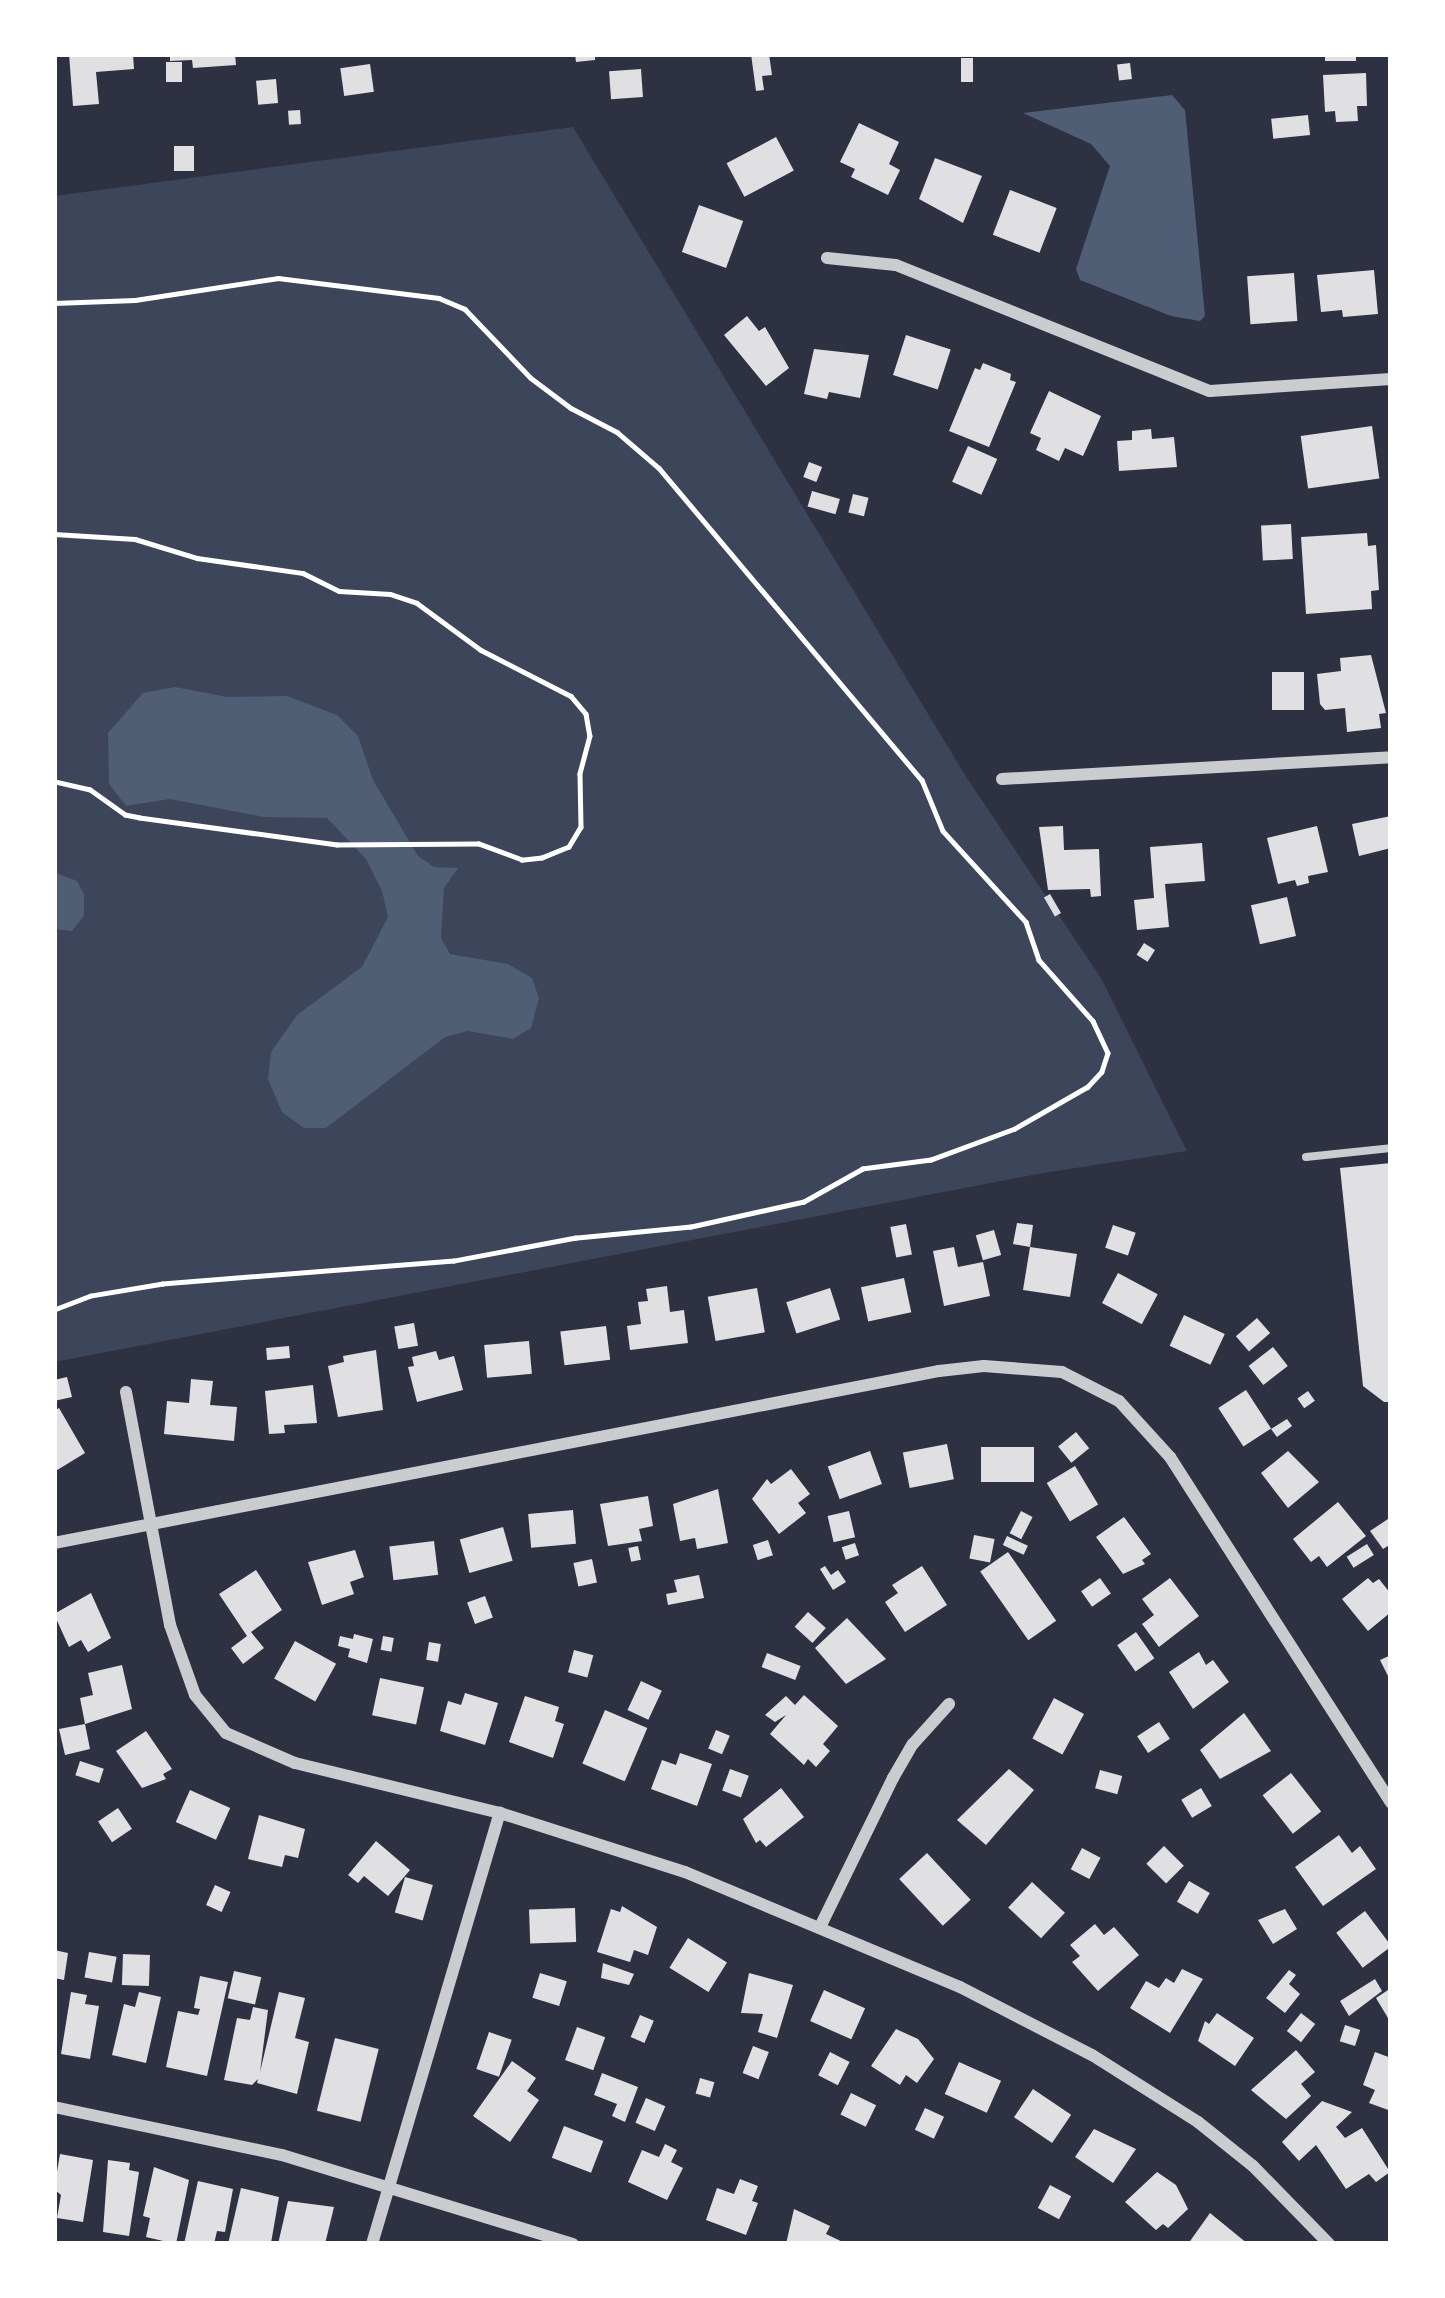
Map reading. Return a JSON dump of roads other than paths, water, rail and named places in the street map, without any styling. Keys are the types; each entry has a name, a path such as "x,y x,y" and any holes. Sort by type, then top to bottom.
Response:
{"street":[{"path":"827,258 896,266 1210,391 1391,379"},
{"path":"1002,779 1391,757"},
{"path":"54,1543 940,1371 984,1366 1062,1372 1119,1401 1170,1456 1391,1802"},
{"path":"126,1392 182,1665 207,1713 226,1732 295,1763 500,1813 685,1872 960,1987 1146,2087 1253,2166 1329,2244"},
{"path":"821,1925 893,1778 913,1744 949,1704"},
{"path":"372,2244 500,1813"},
{"path":"54,2107 187,2132 388,2186 573,2244"}],"lane":[{"path":"1306,1157 1391,1148"}]}
